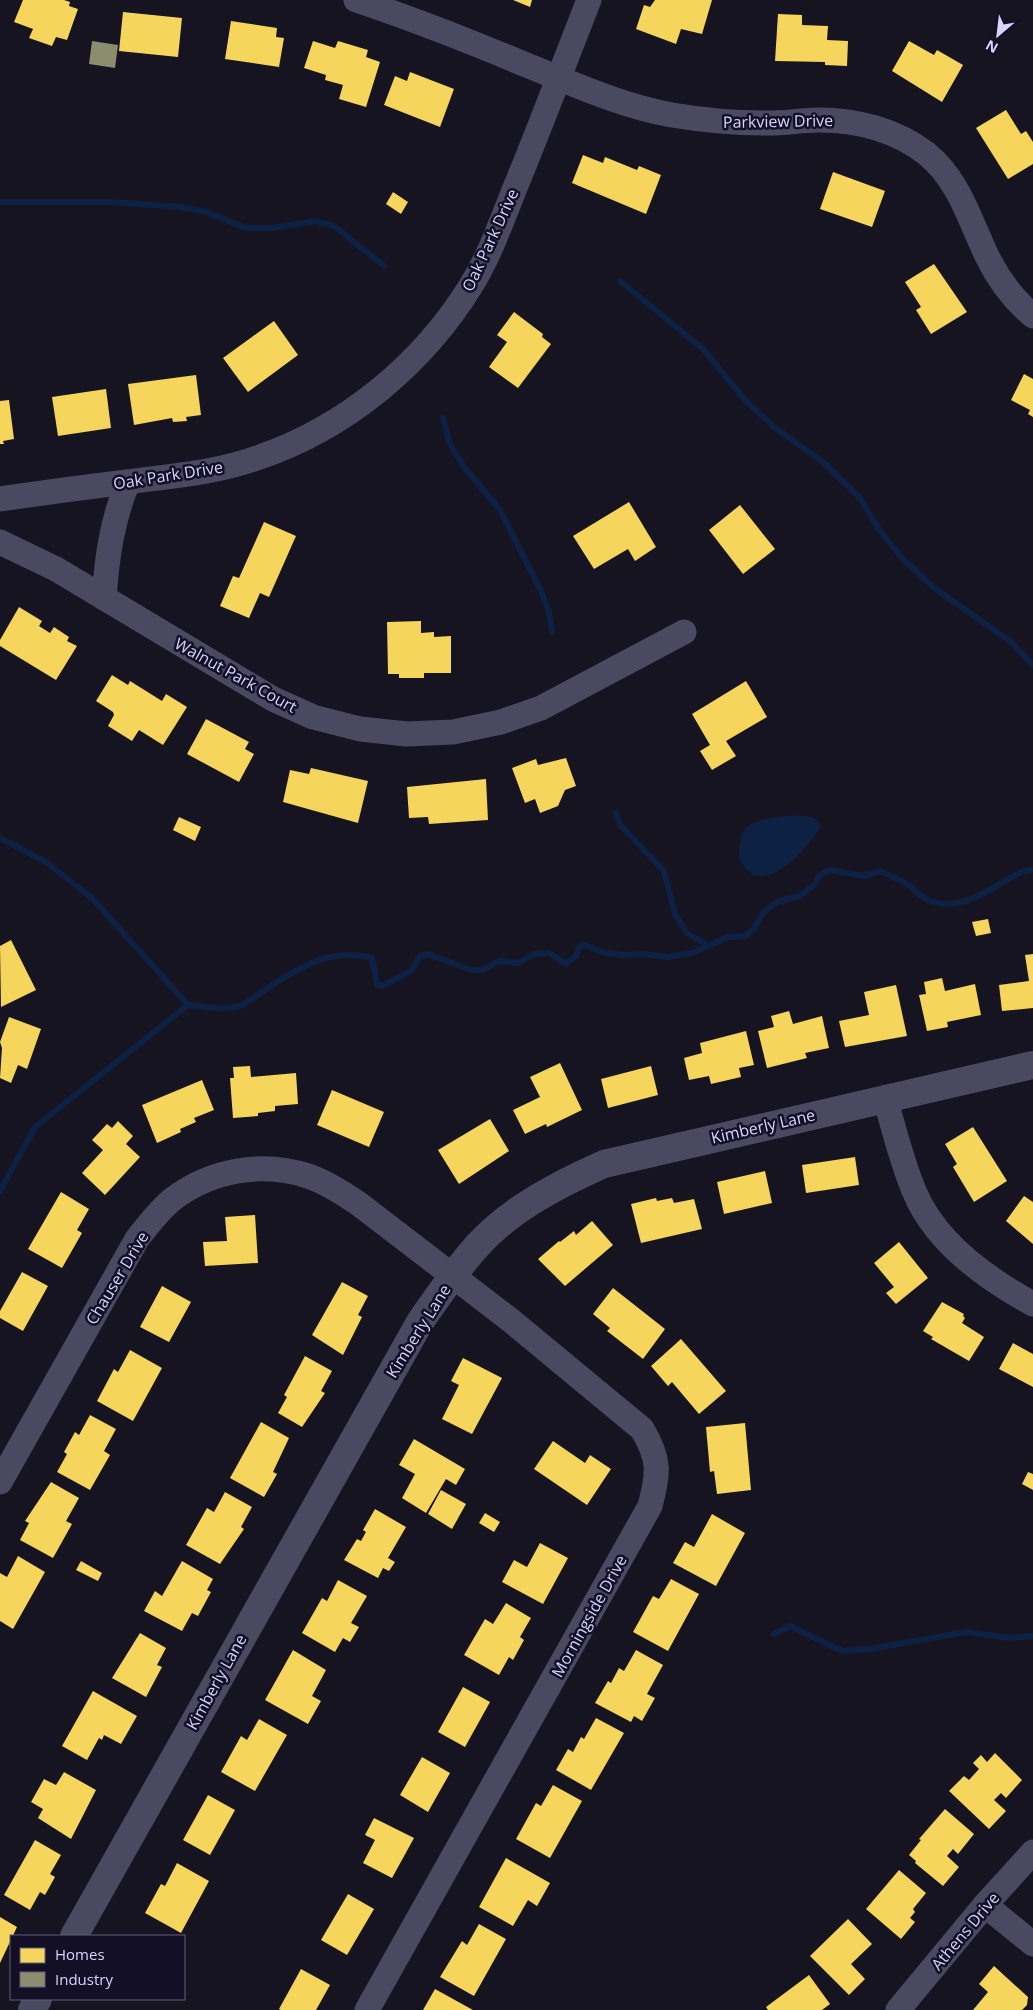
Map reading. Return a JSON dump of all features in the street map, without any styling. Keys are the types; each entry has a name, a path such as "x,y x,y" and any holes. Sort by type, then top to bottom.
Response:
{"street":[{"name":"Parkview Drive","path":"356,0 410,18 558,78 669,114 718,122 765,124 846,120 875,127 901,138 926,154 944,170 960,195 988,257 1003,284 1033,316"},
{"name":"Oak Park Drive","path":"0,499 198,473 257,458 303,439 351,410 383,387 416,357 445,323 472,283 495,237 589,0"},
{"path":"104,598 111,531 117,509 128,482"},
{"name":"Walnut Park Court","path":"0,542 56,569 272,700 322,719 360,729 407,734 453,732 501,722 541,708 684,632"},
{"name":"Kimberly Lane","path":"75,1935 420,1322 452,1276 480,1243 516,1213 546,1192 604,1164 1033,1065"},
{"path":"885,1098 915,1194 935,1225 959,1253 986,1277 1033,1304"},
{"name":"Chauser Drive","path":"0,1482 137,1239 156,1215 172,1200 193,1186 220,1174 243,1170 286,1170 309,1176 333,1187 359,1204 452,1276"},
{"name":"Morningside Drive","path":"367,2010 636,1533 650,1506 657,1482 657,1463 653,1447 642,1429 616,1405 452,1276"},
{"name":"Athens Drive","path":"898,2010 985,1905 1033,1852"},
{"path":"985,1905 1033,1944"}],"water":[{"path":"797,815 812,817 819,822 820,827 809,843 792,861 773,874 763,876 754,875 749,872 739,858 740,840 746,828 758,821 774,817"}],"building: Homes":[{"path":"23,0 64,0 70,2 69,6 78,9 67,40 56,37 52,46 29,38 33,29 14,22"},
{"path":"513,0 532,0 530,7"},
{"path":"655,0 712,0 702,34 681,29 676,44 636,29 644,5 650,7"},
{"path":"123,12 182,18 178,57 119,51"},
{"path":"778,14 802,15 802,25 828,26 827,40 848,41 847,66 825,65 825,62 775,61"},
{"path":"231,21 277,28 276,37 284,38 279,67 225,59"},
{"path":"313,41 335,48 338,41 368,50 366,57 380,62 366,107 339,99 343,85 325,80 326,75 304,68"},
{"path":"909,41 934,55 937,50 963,65 942,102 892,71"},
{"path":"410,72 454,89 440,127 384,105 395,76 407,81"},
{"path":"1006,110 1021,134 1026,131 1033,142 1033,164 1008,179 976,128"},
{"path":"583,155 603,163 605,157 637,170 639,166 661,175 646,214 572,183"},
{"path":"833,172 885,191 872,227 820,209"},
{"path":"393,192 408,202 401,214 386,204"},
{"path":"934,264 967,312 931,334 916,310 921,307 905,282"},
{"path":"514,312 543,334 542,337 551,344 518,388 489,367 507,342 497,335"},
{"path":"274,321 298,355 248,392 223,358"},
{"path":"1024,374 1033,379 1033,417 1028,414 1030,410 1011,400"},
{"path":"196,375 201,415 186,417 187,421 173,422 172,418 134,425 128,384"},
{"path":"106,389 111,428 58,436 52,397"},
{"path":"9,400 14,439 3,441 4,444 0,444 0,401"},
{"path":"629,502 656,547 635,561 628,549 594,569 573,536"},
{"path":"740,505 775,549 743,574 709,530"},
{"path":"264,522 296,536 269,597 260,593 249,618 220,606 233,576 239,578"},
{"path":"19,607 42,621 39,626 50,633 54,627 69,637 67,641 77,646 56,680 0,646 0,640"},
{"path":"421,621 421,633 434,632 434,637 451,636 451,673 424,673 424,678 399,678 399,674 388,674 387,622"},
{"path":"112,675 128,685 130,681 162,701 166,694 187,707 163,745 139,730 132,741 108,726 114,715 113,712 96,701"},
{"path":"746,681 767,717 726,741 736,756 712,770 700,751 710,745 692,714"},
{"path":"206,719 249,742 245,749 254,754 239,782 187,754"},
{"path":"566,758 576,786 565,790 558,806 540,813 535,799 525,803 512,768 536,759 538,765"},
{"path":"311,768 368,781 358,823 283,802 290,770 309,774"},
{"path":"486,779 488,820 429,824 428,817 409,818 407,787"},
{"path":"179,817 201,827 195,841 173,830"},
{"path":"988,919 991,933 976,936 972,922"},
{"path":"11,940 36,990 1,1007 0,946"},
{"path":"1033,954 1033,1008 1002,1011 999,985 1029,981 1025,955"},
{"path":"942,978 945,991 975,984 981,1015 947,1022 948,1027 927,1031 919,995 926,994 924,982"},
{"path":"896,985 907,1036 845,1047 839,1021 869,1015 864,992"},
{"path":"789,1011 793,1024 822,1016 829,1048 805,1053 807,1058 767,1068 758,1031 774,1027 771,1016"},
{"path":"9,1017 41,1029 27,1069 18,1065 11,1083 0,1078 2,1048 0,1042"},
{"path":"746,1031 754,1065 739,1068 741,1077 711,1084 709,1076 689,1080 684,1058 702,1053 700,1043"},
{"path":"560,1063 582,1110 547,1127 546,1124 525,1134 513,1110 540,1097 530,1077"},
{"path":"250,1066 251,1077 296,1073 298,1104 275,1106 275,1111 258,1113 258,1116 233,1118 230,1078 234,1078 233,1067"},
{"path":"651,1066 658,1095 608,1108 601,1079"},
{"path":"202,1080 214,1110 194,1118 196,1122 180,1129 181,1132 157,1143 142,1105"},
{"path":"332,1090 384,1112 369,1147 317,1125"},
{"path":"490,1119 509,1151 459,1184 438,1150"},
{"path":"118,1121 133,1136 126,1144 140,1157 105,1195 82,1173 103,1150 92,1140 107,1124 112,1128"},
{"path":"973,1127 1007,1181 974,1202 953,1167 957,1164 945,1144"},
{"path":"855,1157 859,1185 806,1193 802,1165"},
{"path":"765,1171 772,1203 724,1214 717,1182"},
{"path":"61,1192 89,1209 77,1230 82,1233 62,1268 28,1249"},
{"path":"1024,1196 1033,1202 1033,1244 1006,1221"},
{"path":"656,1198 657,1201 672,1198 674,1203 694,1199 702,1229 641,1243 631,1204"},
{"path":"255,1215 258,1263 205,1266 203,1242 227,1241 225,1217"},
{"path":"592,1221 613,1245 565,1286 538,1259 559,1241 574,1231 576,1235"},
{"path":"899,1242 928,1278 896,1304 886,1293 894,1287 874,1263"},
{"path":"22,1272 48,1286 23,1331 0,1318 0,1311"},
{"path":"342,1282 368,1296 358,1315 362,1317 343,1355 312,1335"},
{"path":"162,1286 191,1302 169,1342 140,1327"},
{"path":"613,1288 665,1329 643,1359 607,1331 610,1328 593,1314"},
{"path":"942,1302 964,1314 965,1318 962,1323 984,1337 969,1361 931,1339 933,1337 923,1331"},
{"path":"681,1339 726,1391 699,1414 672,1382 668,1386 651,1366"},
{"path":"1013,1343 1033,1354 1033,1387 999,1369"},
{"path":"130,1350 162,1368 133,1421 97,1401 114,1369 118,1372"},
{"path":"305,1356 332,1371 321,1391 325,1393 302,1427 278,1413 287,1397 284,1395"},
{"path":"463,1358 502,1378 472,1434 442,1419 459,1385 451,1381"},
{"path":"90,1415 116,1429 104,1451 110,1455 90,1490 57,1472 67,1454 64,1452 75,1432 79,1435"},
{"path":"261,1422 289,1438 273,1472 277,1474 264,1497 230,1478"},
{"path":"745,1423 751,1490 717,1494 714,1471 710,1472 706,1427"},
{"path":"414,1439 465,1469 456,1485 446,1479 426,1513 402,1498 415,1474 399,1465"},
{"path":"553,1441 585,1463 590,1455 611,1469 587,1505 534,1469"},
{"path":"1028,1472 1033,1474 1033,1490 1022,1484"},
{"path":"51,1482 79,1498 66,1521 72,1524 53,1558 20,1540 29,1523 25,1521"},
{"path":"441,1490 466,1504 452,1529 428,1514"},
{"path":"225,1492 252,1507 241,1527 244,1529 220,1564 186,1545 207,1508 214,1512"},
{"path":"375,1509 406,1527 388,1558 395,1562 389,1571 383,1568 378,1578 344,1560 357,1539 361,1541 366,1532 363,1530"},
{"path":"485,1513 500,1522 494,1532 479,1523"},
{"path":"712,1514 745,1533 716,1586 673,1563 685,1542 694,1547"},
{"path":"540,1543 568,1558 543,1604 502,1582 514,1560 527,1567"},
{"path":"18,1556 45,1572 13,1629 0,1621 0,1573 7,1577"},
{"path":"81,1561 102,1573 98,1581 76,1570"},
{"path":"182,1561 213,1579 207,1590 211,1592 198,1616 192,1613 182,1631 144,1611 155,1591 162,1596"},
{"path":"671,1579 699,1594 668,1651 633,1632 653,1596 659,1599"},
{"path":"338,1580 367,1596 351,1623 359,1627 350,1642 343,1638 335,1652 302,1633 322,1598 327,1601"},
{"path":"506,1603 531,1618 520,1637 524,1640 513,1660 509,1657 499,1675 464,1655 485,1619 493,1624"},
{"path":"140,1633 166,1648 157,1665 162,1667 146,1697 112,1678"},
{"path":"293,1650 326,1670 312,1696 321,1701 308,1724 265,1700"},
{"path":"636,1650 663,1665 647,1694 655,1698 642,1721 634,1716 631,1722 595,1703 608,1681 611,1683 619,1668 624,1671"},
{"path":"463,1687 490,1702 465,1747 438,1732"},
{"path":"93,1691 137,1716 121,1744 104,1735 102,1740 99,1738 87,1760 62,1746"},
{"path":"596,1718 624,1733 591,1790 556,1770 568,1749 573,1752 581,1737 584,1739"},
{"path":"259,1719 287,1735 255,1791 221,1772 241,1736 247,1740"},
{"path":"995,1753 1022,1780 1006,1798 1001,1793 994,1800 1006,1811 989,1829 949,1791 964,1776 969,1780 979,1769 973,1763 981,1755 987,1762"},
{"path":"422,1757 450,1773 428,1812 400,1795"},
{"path":"64,1772 96,1790 71,1839 38,1818 43,1809 31,1802 44,1779 56,1785"},
{"path":"553,1785 582,1801 550,1858 516,1839 536,1803 541,1806"},
{"path":"208,1795 235,1810 210,1855 183,1840"},
{"path":"945,1809 974,1834 958,1854 953,1849 947,1856 959,1867 943,1886 915,1863 916,1861 909,1855 921,1840 919,1839"},
{"path":"374,1818 414,1838 392,1878 363,1863 375,1840 365,1835"},
{"path":"35,1840 61,1855 50,1874 55,1877 45,1895 40,1892 30,1910 4,1895"},
{"path":"506,1858 550,1883 537,1906 528,1900 513,1926 479,1907"},
{"path":"177,1863 209,1881 181,1933 145,1913 161,1884 165,1886"},
{"path":"899,1870 926,1893 913,1909 915,1912 910,1918 915,1922 901,1939 866,1909"},
{"path":"348,1894 374,1909 347,1955 321,1940"},
{"path":"0,1917 17,1927 13,1935 10,1935 10,1942 0,1963"},
{"path":"848,1919 872,1944 851,1964 865,1979 849,1995 810,1956"},
{"path":"479,1924 506,1939 474,1996 440,1977 462,1941 467,1945"},
{"path":"994,1966 1028,1997 1027,2005 1022,2010 973,2010 988,1992 979,1984"},
{"path":"301,1969 330,1985 316,2010 279,2009"},
{"path":"809,1975 830,2004 822,2010 768,2010 766,2007"},
{"path":"435,1989 473,2010 423,2010"}],"building: Industry":[{"path":"92,41 118,45 115,68 89,64"}],"waterway":[{"path":"0,202 112,202 181,207 206,212 246,228 273,228 315,221 334,226 384,266"},
{"path":"620,281 703,349 746,401 774,427 823,462 860,498 878,528 902,558 933,587 1011,642 1033,665"},
{"path":"443,418 450,444 464,467 500,510 541,591 549,612 552,632"},
{"path":"616,813 620,825 664,871 675,914 687,933 708,945"},
{"path":"0,838 46,862 92,898 188,1005"},
{"path":"0,1191 35,1127 188,1005 220,1008 242,1005 302,967 328,957 357,955 372,958 377,985 382,986 411,971 420,956 428,954 471,970 482,970 500,961 518,963 534,954 549,953 566,964 576,956 580,946 585,945 605,953 668,957 692,953 728,937 745,936 753,930 763,913 777,902 800,896 813,886 820,875 830,870 864,876 881,871 909,885 927,900 943,904 955,903 979,896 1023,871 1033,870"},
{"path":"774,1634 790,1626 842,1651 870,1649 966,1632 1010,1638 1033,1636"}]}
